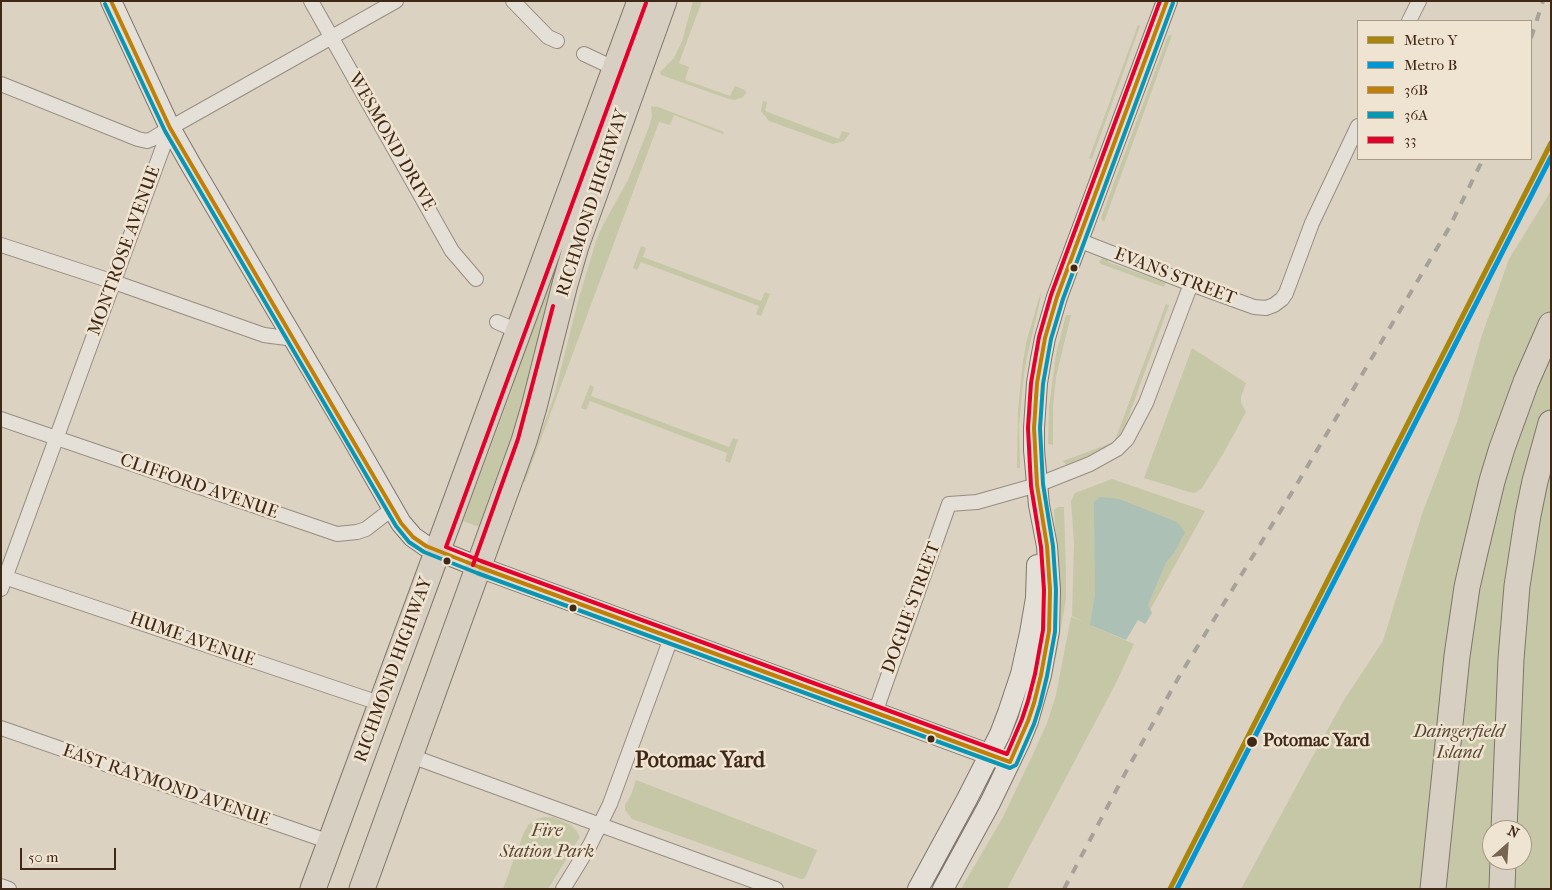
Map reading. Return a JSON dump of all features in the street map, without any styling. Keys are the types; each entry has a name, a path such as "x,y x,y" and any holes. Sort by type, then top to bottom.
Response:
{"highway":[{"name":"RICHMOND HIGHWAY","path":"362,889 527,432 576,246 625,74 640,1"},
{"name":"RICHMOND HIGHWAY","path":"313,889 438,550 508,326 625,74 664,1"},
{"path":"1433,889 1456,664 1471,570 1483,516 1502,448 1526,382 1551,325"},
{"path":"1504,820 1511,659 1517,586 1535,481 1551,423"},
{"path":"1502,889 1503,870"}],"street":[{"path":"111,1 170,128 406,531 420,542 479,568 1010,762"},
{"name":"WESMOND DRIVE","path":"311,1 452,251 476,278"},
{"path":"1,84 147,141 396,1"},
{"path":"513,1 548,37 556,41"},
{"path":"942,889 990,803 1010,762 1028,721 1043,668 1049,631 1050,590 1047,546 1037,485 1034,428 1041,359 1057,297 1167,1"},
{"path":"1410,20 1419,1"},
{"path":"584,54 625,74"},
{"name":"MONTROSE AVENUE","path":"3,581 170,128"},
{"name":"EVANS STREET","path":"1078,240 1254,307 1266,308 1274,306 1286,293 1312,223 1357,128"},
{"path":"1,244 264,335 294,339"},
{"path":"1037,485 1104,457 1127,440 1146,403 1191,284"},
{"name":"CLIFFORD AVENUE","path":"1,420 337,534 357,532 366,528 392,508"},
{"name":"DOGUE STREET","path":"875,712 949,504 977,502 1037,485"},
{"path":"918,889 1000,734 1015,695 1030,633 1037,580 1039,505"},
{"name":"HUME AVENUE","path":"3,581 382,704"},
{"path":"563,889 582,860 614,793 671,638"},
{"name":"EAST RAYMOND AVENUE","path":"1,728 330,842"},
{"path":"411,756 776,889"},
{"path":"1,886 9,889"}],"green space":[{"path":"693,1 702,1 679,63 689,67 685,80 730,96 735,86 745,90 746,93 743,97 735,100 729,99 661,75 660,72 674,58 682,41"},
{"path":"1138,25 1140,26 1092,159 1089,158"},
{"path":"1172,35 1104,222 1101,218 1168,36"},
{"path":"763,101 767,102 765,111 839,139 842,131 850,133 844,141 833,144 769,121 761,111"},
{"path":"651,106 724,132 723,134 674,115 670,125 659,122 525,482 523,482 554,396 578,301 596,241 628,180 649,127 652,116"},
{"path":"602,123 578,216 485,529 463,521 513,387 512,369"},
{"name":"Daingerfield Island","path":"1551,191 1551,889 1241,889 1344,700 1383,641 1422,514 1457,422 1482,335 1509,259"},
{"path":"641,246 646,248 643,257 761,301 765,292 770,294 761,316 756,314 759,306 641,262 637,270 633,268"},
{"path":"1104,256 1108,262 1166,283 1164,287 1101,264 1099,262"},
{"path":"1041,291 1024,374 1019,425 1020,468 1017,468 1018,410 1022,369 1026,343"},
{"path":"1166,304 1169,305 1124,429 1112,445 1066,465 1063,461 1115,440"},
{"path":"1066,315 1071,315 1056,377 1053,406 1053,445 1048,444 1049,408 1056,354"},
{"path":"1192,348 1246,383 1241,403 1246,412 1202,488 1195,493 1144,478"},
{"path":"590,385 594,387 591,396 729,447 733,438 738,440 730,463 725,461 727,453 590,401 586,410 581,408"},
{"path":"1112,479 1205,511 1150,610 1148,605 1166,563 1174,553 1095,594 1092,626 1134,644 1117,681 1007,889 961,889 1003,817 1047,723 1056,695 1071,617 1084,622 1072,616 1074,544 1071,501 1075,493"},
{"path":"1058,507 1064,507 1066,598 1056,659 1053,658 1059,590 1054,510"},
{"path":"636,780 817,850 805,878 801,879 632,819 625,810 625,805"},
{"name":"Fire Station Park","path":"544,817 553,817 571,825 580,837 548,889 503,889 524,832 529,824"}],"shaded area":[{"path":"1100,497 1119,499 1177,522 1185,532 1174,553 1166,563 1148,605 1152,613 1145,624 1138,620 1126,640 1090,625 1095,594 1094,502"}],"railway":[{"path":"1532,35 1543,1"},
{"path":"1064,889 1180,675 1294,489 1449,228 1483,160"}],"metro line":[{"name":"Y","path":"1170,889 1551,143"},
{"name":"B","path":"1177,889 1551,157"}],"transit line":[{"name":"36B","path":"111,1 170,128 401,523 413,537 426,546 479,567 1010,762 1034,703 1049,631 1050,590 1047,546 1037,485 1034,428 1037,383 1045,338 1057,297 1167,1"},
{"name":"33","path":"646,3 446,547 1007,754 1028,701 1043,630 1044,590 1041,547 1031,486 1028,428 1031,383 1039,337 1051,295 1160,1"},
{"name":"36A","path":"105,4 165,131 396,526 409,542 424,552 477,573 1010,768 1016,765 1034,724 1047,676 1055,632 1056,590 1053,546 1043,484 1040,428 1043,384 1051,339 1063,299 1173,3"},
{"name":"33","path":"473,565 518,439 553,306"}],"place":[{"name":"Potomac Yard","path":"1252,742"}],"district":[{"name":"Potomac Yard","path":"700,762"}]}
